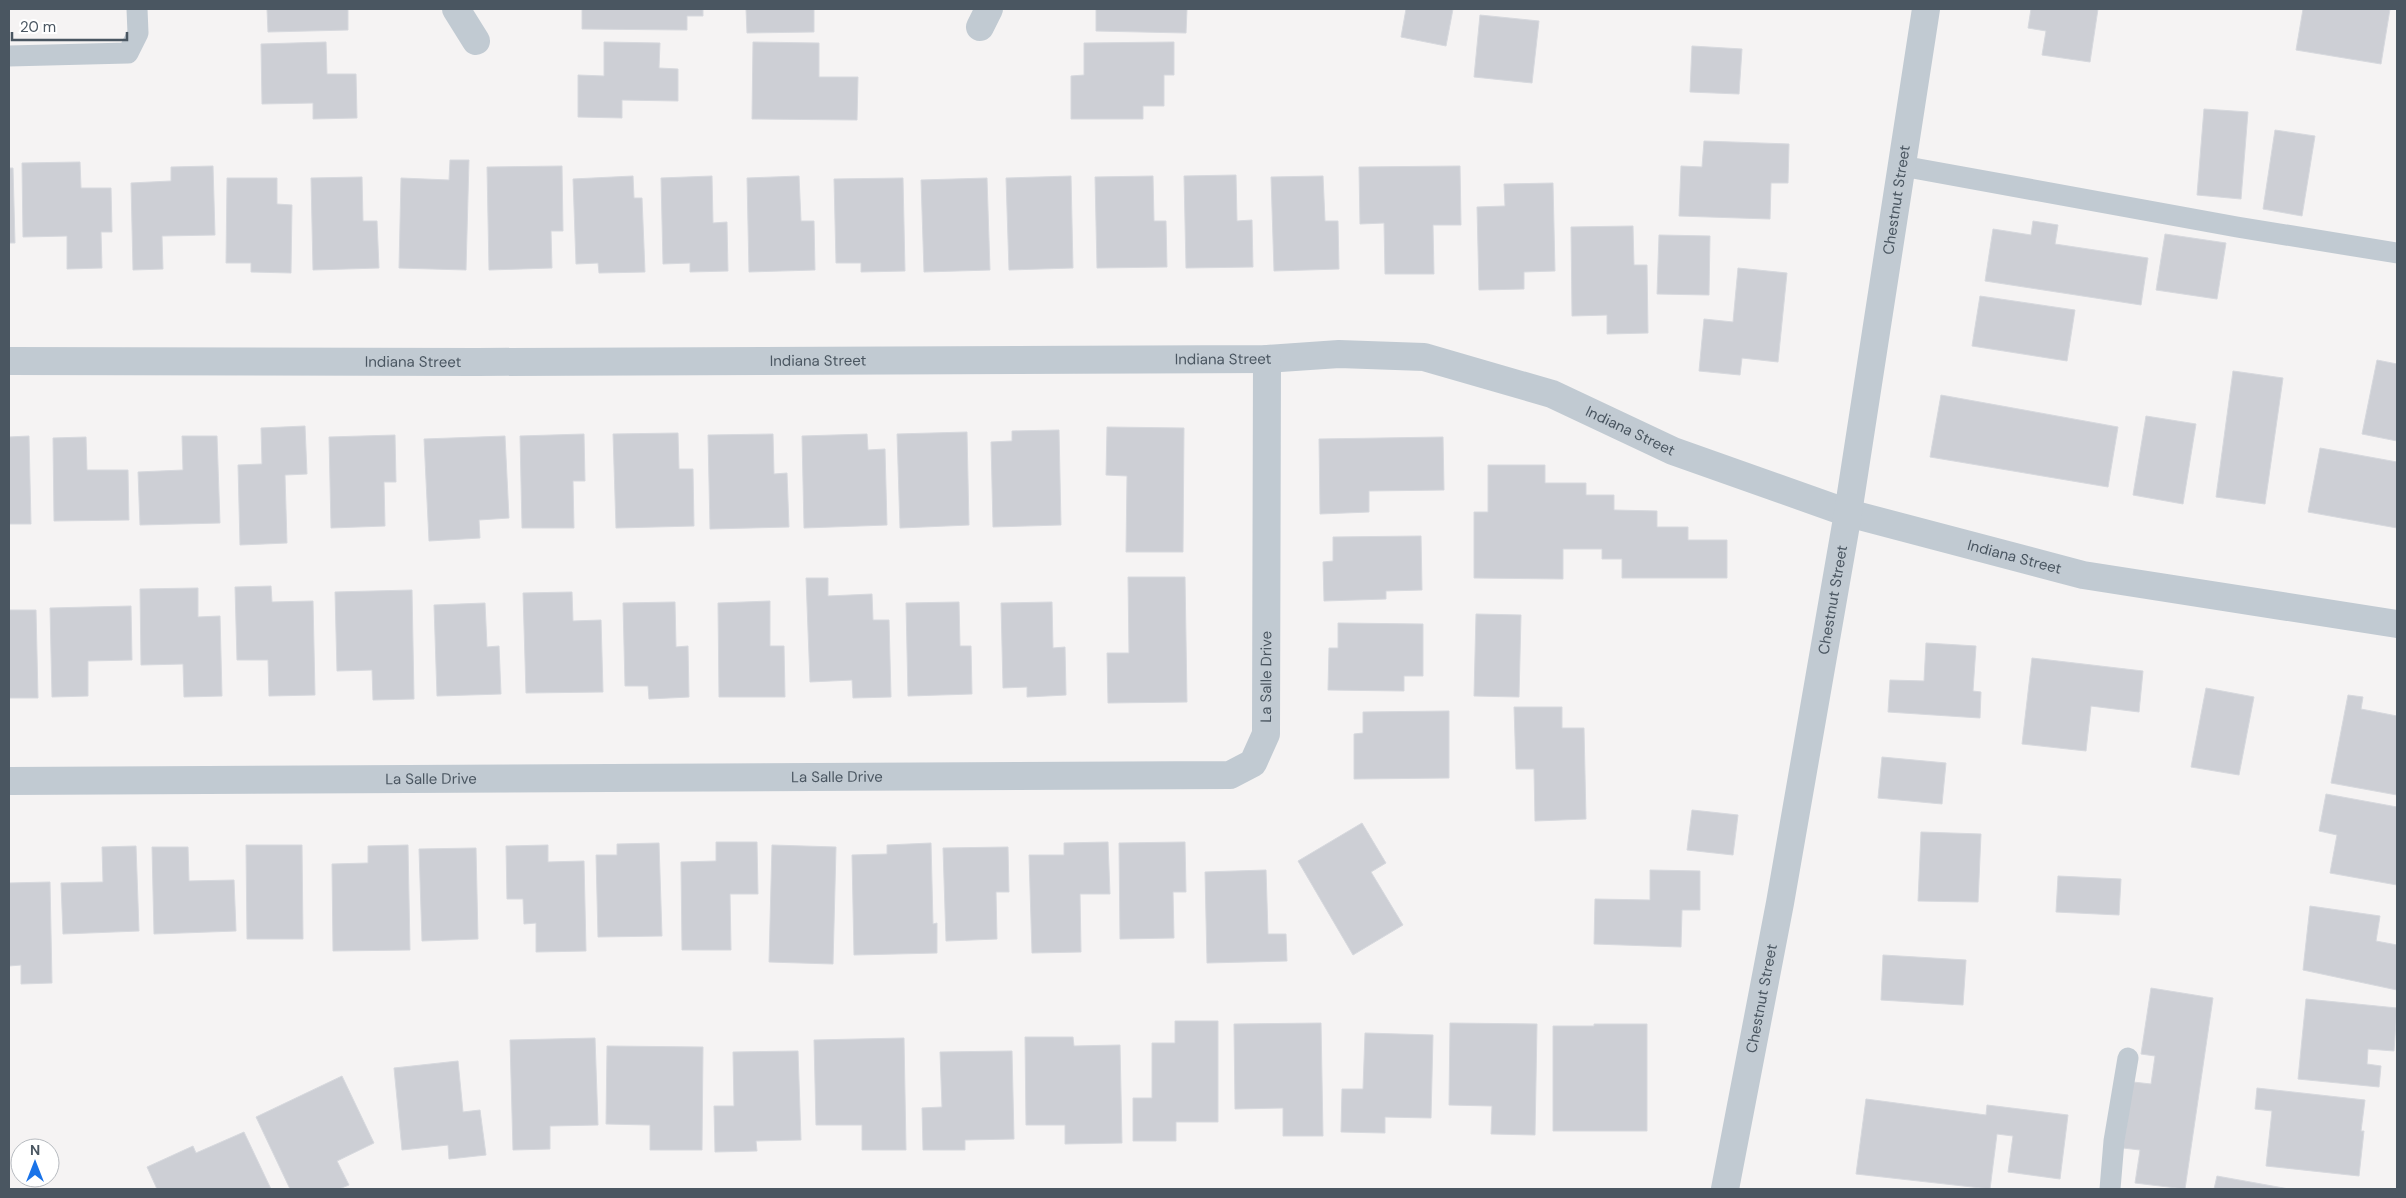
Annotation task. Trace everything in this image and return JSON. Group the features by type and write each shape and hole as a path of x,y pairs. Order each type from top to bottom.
{"street":[{"path":"456,9 476,41"},
{"name":"Chestnut Street","path":"1724,1189 1780,903 1848,513 1926,9"},
{"name":"Indiana Street","path":"9,361 487,362 1267,359 1339,354 1424,357 1552,394 1673,451 1848,513 2083,575 2397,624"},
{"name":"La Salle Drive","path":"9,781 1230,775 1253,763 1266,734 1267,359"}],"lane":[{"path":"9,56 128,53 138,33 138,9"},
{"path":"1902,166 2228,226 2397,253"},
{"path":"2110,1189 2114,1141 2128,1058"}],"building":[{"path":"267,9 348,9 348,30 268,32"},
{"path":"582,9 703,9 703,16 687,16 687,30 582,29"},
{"path":"746,9 814,9 814,32 747,33"},
{"path":"1096,9 1187,9 1186,33 1096,31"},
{"path":"1406,9 1453,9 1446,46 1401,37"},
{"path":"2031,9 2098,9 2090,62 2042,55 2046,31 2028,28"},
{"path":"2303,9 2390,9 2381,64 2296,50"},
{"path":"1480,15 1539,21 1532,83 1474,77"},
{"path":"326,42 327,74 356,74 357,118 313,119 313,103 262,104 261,44"},
{"path":"604,42 660,43 659,68 678,69 678,101 622,100 622,118 578,117 578,75 604,76"},
{"path":"753,42 819,43 819,77 858,77 857,120 752,119"},
{"path":"1174,42 1174,75 1164,75 1164,106 1143,106 1143,119 1071,119 1071,76 1084,75 1084,43"},
{"path":"1692,46 1742,49 1739,94 1690,92"},
{"path":"2204,109 2248,112 2241,199 2197,195"},
{"path":"2275,130 2315,136 2302,216 2263,209"},
{"path":"1704,141 1789,144 1788,183 1771,183 1770,219 1679,216 1681,166 1702,167"},
{"path":"450,160 469,160 466,270 399,268 401,178 449,180"},
{"path":"80,162 81,188 111,188 112,232 101,232 102,268 67,269 67,236 23,237 22,163"},
{"path":"213,166 215,235 162,236 163,269 133,270 131,183 171,181 171,167"},
{"path":"562,166 563,231 551,231 552,268 489,270 487,167"},
{"path":"1460,166 1461,225 1433,225 1434,274 1385,274 1384,223 1360,224 1359,167"},
{"path":"9,168 13,168 15,243 9,243"},
{"path":"1236,175 1237,221 1252,220 1253,267 1186,268 1184,176"},
{"path":"633,176 634,198 642,198 645,272 599,273 598,263 576,264 573,179"},
{"path":"712,176 713,223 727,222 728,271 690,272 690,263 663,264 661,178"},
{"path":"799,176 801,221 814,221 815,270 749,272 747,178"},
{"path":"1071,176 1073,268 1009,270 1006,178"},
{"path":"1153,176 1154,221 1166,221 1167,267 1097,268 1095,177"},
{"path":"1323,176 1325,221 1338,221 1339,269 1274,271 1271,177"},
{"path":"362,177 363,221 377,221 379,268 313,270 311,178"},
{"path":"227,178 277,178 277,204 292,205 291,273 251,272 251,263 226,263"},
{"path":"903,178 905,271 861,272 861,263 836,263 834,179"},
{"path":"987,178 990,270 924,272 921,180"},
{"path":"1553,183 1555,271 1524,272 1524,289 1479,290 1477,207 1505,206 1504,184"},
{"path":"2033,221 2058,225 2055,244 2148,258 2141,305 1985,281 1993,229 2031,235"},
{"path":"1633,226 1634,265 1647,265 1648,333 1607,334 1607,315 1572,316 1571,227"},
{"path":"2165,234 2226,243 2217,299 2156,290"},
{"path":"1659,235 1710,236 1709,295 1657,294"},
{"path":"1738,268 1787,273 1778,362 1742,358 1740,375 1699,371 1704,319 1733,322"},
{"path":"1980,296 2075,310 2067,361 1972,346"},
{"path":"2377,360 2397,364 2397,441 2362,434"},
{"path":"2233,371 2283,378 2265,504 2216,497"},
{"path":"1941,395 2118,427 2108,487 1930,457"},
{"path":"2146,416 2196,424 2183,504 2133,495"},
{"path":"305,426 307,474 285,475 287,543 240,545 238,465 262,464 261,428"},
{"path":"1107,427 1184,428 1183,552 1126,552 1127,476 1106,475"},
{"path":"1059,430 1061,525 993,527 991,442 1012,441 1012,431"},
{"path":"967,432 969,525 900,528 897,434"},
{"path":"678,433 679,469 693,469 694,526 616,528 613,434"},
{"path":"584,434 585,481 573,481 574,528 522,528 520,436"},
{"path":"773,434 774,474 787,473 789,527 710,529 708,435"},
{"path":"867,434 868,450 885,449 887,525 804,528 802,436"},
{"path":"395,435 396,482 384,482 385,526 331,528 329,437"},
{"path":"29,436 31,524 9,524 9,437"},
{"path":"182,436 217,436 220,523 140,525 138,472 183,470"},
{"path":"505,436 509,518 479,520 480,538 429,541 424,439"},
{"path":"86,437 87,470 128,470 129,520 54,521 53,438"},
{"path":"1443,437 1444,490 1369,491 1369,512 1320,514 1319,439"},
{"path":"2320,448 2397,462 2397,528 2308,512"},
{"path":"1488,465 1545,465 1545,483 1586,483 1586,495 1614,495 1614,510 1657,511 1657,527 1688,527 1688,540 1727,540 1727,578 1622,578 1622,559 1602,559 1602,549 1563,549 1563,579 1474,578 1474,512 1488,512"},
{"path":"1421,536 1422,590 1386,591 1386,599 1324,601 1323,562 1333,561 1333,537"},
{"path":"1128,577 1185,577 1187,702 1108,703 1107,653 1129,653"},
{"path":"806,578 828,578 828,596 872,594 873,620 889,620 891,697 853,698 852,680 810,682"},
{"path":"271,586 272,602 313,601 315,695 269,696 268,660 237,660 235,587"},
{"path":"198,588 198,617 220,616 222,696 184,697 183,664 141,665 140,589"},
{"path":"412,590 414,699 373,700 372,670 337,671 335,592"},
{"path":"572,592 573,621 601,620 603,692 526,693 523,593"},
{"path":"770,601 770,646 784,646 785,697 719,697 718,603"},
{"path":"675,602 676,647 688,646 689,697 649,699 648,686 625,686 623,603"},
{"path":"959,602 960,646 971,646 972,694 908,696 906,603"},
{"path":"1052,602 1053,648 1065,647 1066,695 1027,697 1027,687 1003,688 1001,603"},
{"path":"485,603 487,647 499,646 501,694 437,696 434,605"},
{"path":"131,606 132,660 88,661 88,696 52,697 50,608"},
{"path":"9,610 36,610 38,698 9,698"},
{"path":"1476,614 1521,615 1519,697 1474,696"},
{"path":"1338,623 1423,624 1423,676 1404,676 1404,691 1328,690 1329,648 1338,648"},
{"path":"1926,643 1976,646 1973,691 1981,692 1980,718 1888,712 1890,680 1924,681"},
{"path":"2032,658 2143,671 2139,712 2091,706 2086,751 2022,744"},
{"path":"2206,688 2254,697 2239,775 2191,767"},
{"path":"2348,695 2363,697 2361,709 2397,716 2397,795 2331,783"},
{"path":"1514,707 1562,707 1562,728 1584,728 1586,819 1535,821 1534,769 1516,769"},
{"path":"1449,711 1449,778 1354,779 1354,734 1363,733 1363,712"},
{"path":"1882,757 1946,763 1942,804 1878,798"},
{"path":"2326,794 2397,807 2397,885 2330,873 2337,835 2319,831"},
{"path":"1692,810 1738,815 1733,855 1687,850"},
{"path":"1362,823 1386,863 1371,872 1403,925 1353,955 1298,861"},
{"path":"1921,832 1981,834 1978,902 1918,901"},
{"path":"716,842 757,842 758,894 730,894 731,950 682,950 681,862 716,861"},
{"path":"1108,842 1110,894 1080,894 1081,952 1032,953 1029,855 1064,855 1064,843"},
{"path":"1185,842 1186,892 1173,892 1174,938 1120,939 1119,843"},
{"path":"659,843 662,936 598,937 596,855 617,855 617,844"},
{"path":"931,843 933,924 937,923 937,953 854,955 852,855 887,854 887,845"},
{"path":"246,845 302,845 303,939 247,939"},
{"path":"408,845 410,950 333,951 332,864 368,863 368,846"},
{"path":"548,845 548,862 584,861 586,951 536,952 536,923 524,924 523,899 507,899 506,846"},
{"path":"772,845 836,847 833,964 769,962"},
{"path":"136,846 139,931 63,934 61,883 103,882 102,847"},
{"path":"152,847 188,847 189,881 234,880 236,931 154,934"},
{"path":"1008,847 1009,892 996,892 997,939 946,941 943,848"},
{"path":"476,848 478,939 422,941 419,849"},
{"path":"1266,870 1268,934 1286,934 1287,961 1207,963 1205,872"},
{"path":"1650,870 1700,871 1700,910 1682,910 1681,947 1594,944 1595,899 1650,900"},
{"path":"2058,876 2121,879 2119,915 2056,912"},
{"path":"50,882 52,983 21,984 21,965 9,966 9,883"},
{"path":"2310,906 2380,916 2376,941 2397,945 2397,990 2303,970"},
{"path":"1883,955 1966,960 1963,1005 1881,1000"},
{"path":"2151,988 2213,998 2185,1189 2135,1183 2140,1150 2123,1148 2133,1082 2151,1084 2155,1056 2141,1054"},
{"path":"2306,999 2397,1008 2394,1051 2368,1049 2367,1064 2381,1066 2379,1087 2298,1079"},
{"path":"1175,1021 1218,1021 1218,1122 1176,1122 1176,1141 1133,1141 1133,1098 1152,1098 1152,1043 1175,1043"},
{"path":"1321,1023 1323,1136 1283,1136 1283,1108 1235,1109 1234,1024"},
{"path":"1450,1023 1537,1024 1535,1135 1491,1134 1492,1106 1449,1105"},
{"path":"1594,1024 1647,1024 1647,1131 1553,1131 1553,1026 1594,1026"},
{"path":"1365,1033 1433,1035 1431,1118 1385,1117 1385,1133 1341,1132 1342,1089 1363,1089"},
{"path":"1025,1037 1073,1037 1074,1046 1120,1045 1122,1143 1065,1144 1065,1125 1026,1125"},
{"path":"595,1038 598,1125 550,1126 550,1149 513,1150 510,1040"},
{"path":"904,1038 906,1150 862,1150 862,1125 816,1125 814,1040"},
{"path":"607,1046 703,1047 702,1150 650,1150 650,1125 606,1124"},
{"path":"798,1051 801,1140 756,1141 757,1151 715,1152 714,1106 734,1106 733,1052"},
{"path":"1012,1051 1014,1139 965,1140 965,1150 923,1150 922,1108 942,1107 940,1052"},
{"path":"458,1061 463,1112 480,1110 486,1155 449,1159 448,1145 402,1150 394,1068"},
{"path":"342,1076 374,1143 337,1161 349,1185 339,1189 290,1189 256,1117"},
{"path":"2257,1088 2365,1100 2361,1131 2364,1131 2359,1176 2266,1166 2272,1111 2255,1109"},
{"path":"1866,1099 1986,1115 1987,1105 2068,1115 2060,1179 2008,1172 2013,1136 1997,1134 1990,1189 1856,1174"},
{"path":"244,1132 271,1189 157,1189 147,1167 193,1146 196,1153"},
{"path":"2217,1176 2289,1189 2214,1189"}]}
